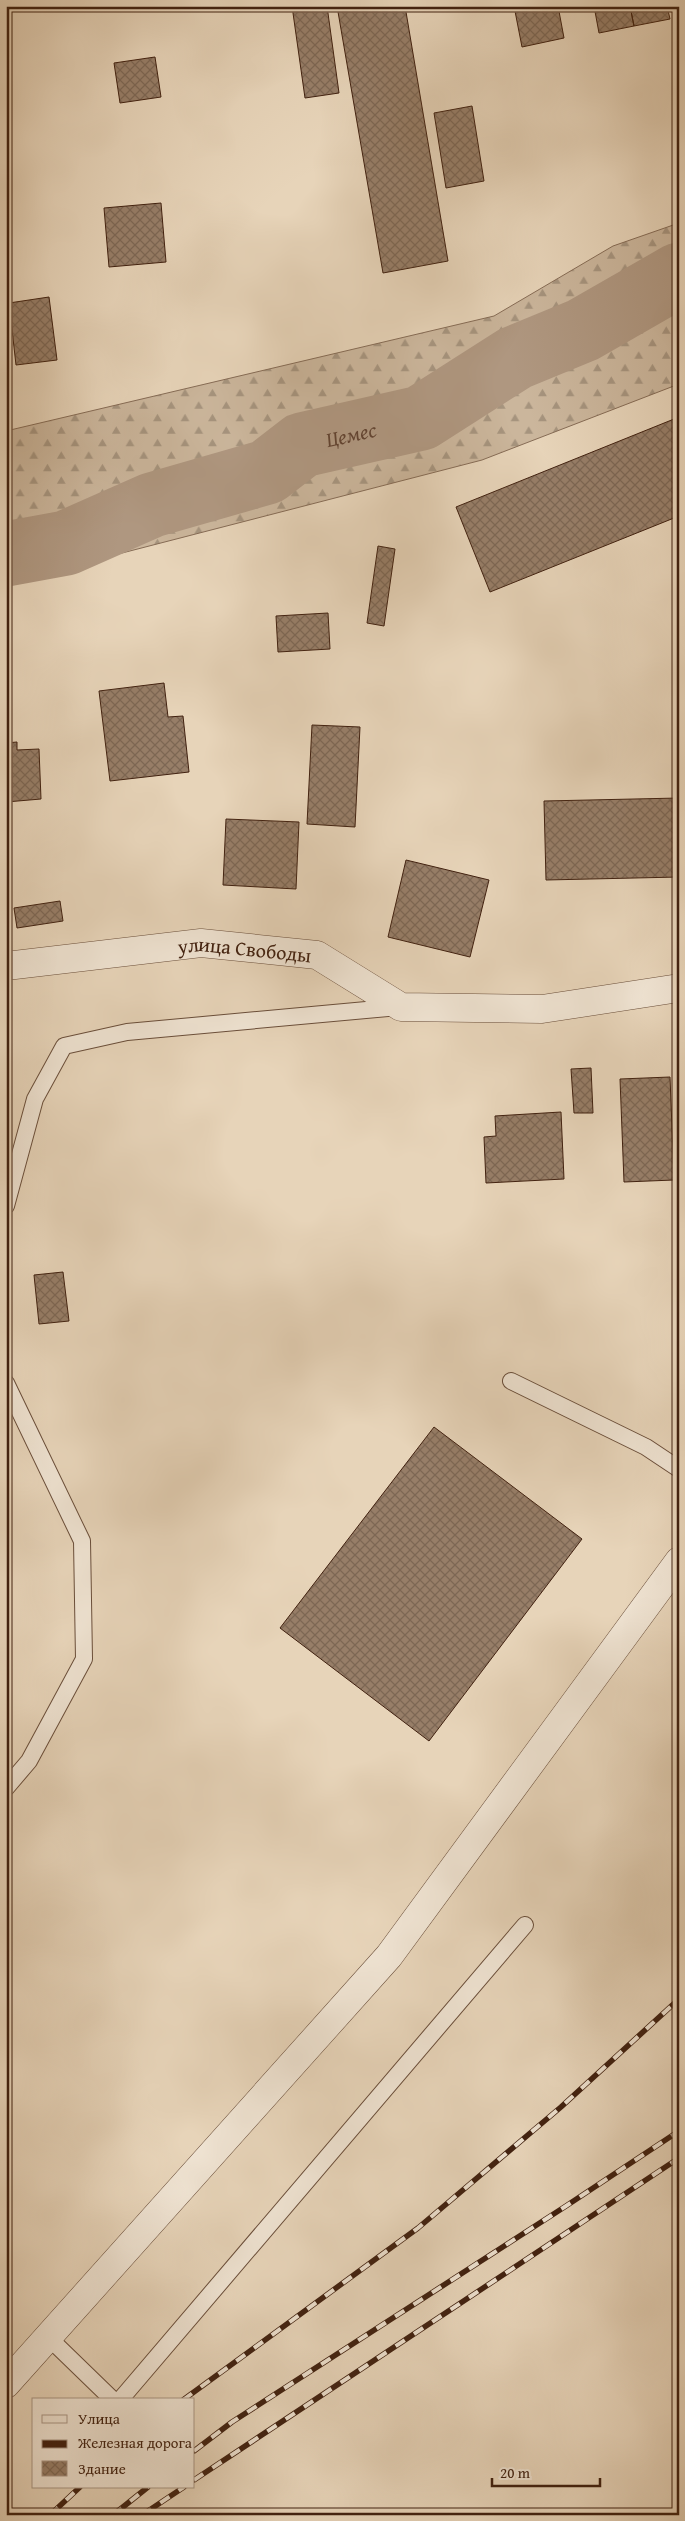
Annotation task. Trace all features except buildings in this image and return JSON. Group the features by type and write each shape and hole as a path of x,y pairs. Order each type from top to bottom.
{"street":[{"name":"улица Свободы","path":"6,966 201,943 316,955 401,1007"},
{"path":"401,1007 542,1008 679,988"},
{"path":"6,2384 389,1956 679,1561"}],"lane":[{"path":"6,1206 35,1099 64,1046 127,1032 401,1007"},
{"path":"511,1381 646,1447 679,1469"},
{"path":"6,1383 82,1541 84,1659 29,1761 6,1788"},
{"path":"122,2398 525,1924"},
{"path":"48,2336 110,2398"}],"green space":[{"path":"679,223 679,384 482,460 6,583 6,431 494,316 613,246"}],"waterway":[{"name":"Цемес","path":"6,554 66,543 152,505 267,472 302,445 421,418 515,358 583,330 679,275"}],"railway":[{"path":"186,2398 418,2228 561,2107 679,1999"},
{"path":"195,2450 232,2422 679,2131"},
{"path":"195,2479 679,2158"},
{"path":"50,2515 79,2488"},
{"path":"113,2515 147,2488"},
{"path":"142,2515 182,2488"}]}
